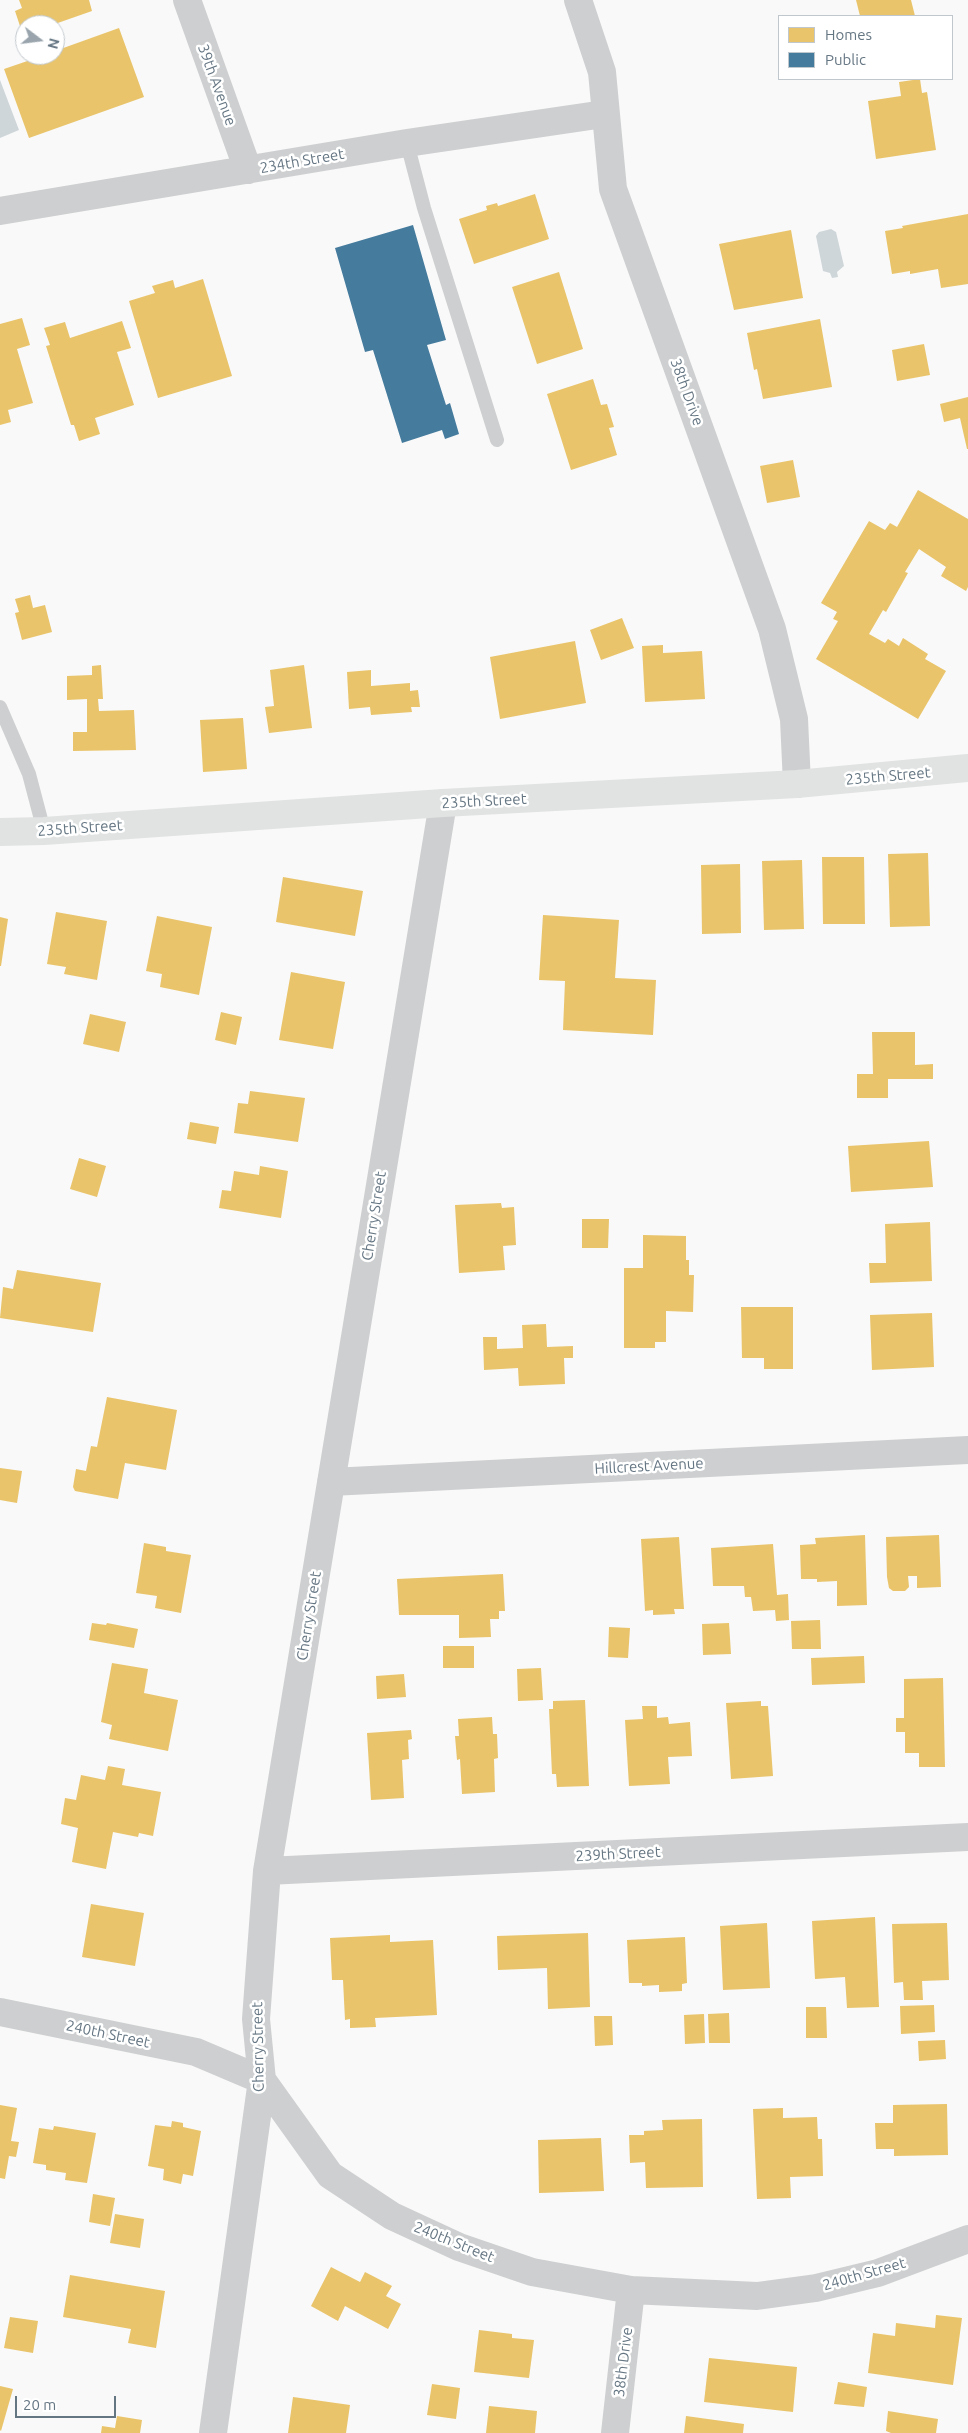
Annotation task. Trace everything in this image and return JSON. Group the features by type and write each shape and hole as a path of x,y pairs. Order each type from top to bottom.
{"main road":[{"name":"235th Street","path":"0,832 44,831 443,803 797,784 968,768"}],"street":[{"name":"39th Avenue","path":"187,0 248,170"},
{"name":"38th Drive","path":"578,0 602,72 604,114 613,189 772,629 794,719 797,784"},
{"name":"234th Street","path":"0,211 407,143 604,114"},
{"name":"Cherry Street","path":"213,2433 262,2080 256,2019 267,1871 443,803"},
{"name":"Hillcrest Avenue","path":"331,1482 968,1450"},
{"name":"239th Street","path":"267,1871 968,1837"},
{"name":"240th Street","path":"0,2012 196,2052 262,2080 330,2175 392,2216 459,2247 532,2272 631,2290 757,2296 816,2288 878,2273 968,2239"},
{"name":"38th Drive","path":"615,2433 631,2290"}],"lane":[{"path":"407,143 424,208 497,440"},
{"path":"0,707 29,774 44,831"}],"shaded area":[{"path":"0,80 19,130 0,138"},
{"path":"831,229 836,232 844,266 837,272 838,277 832,278 830,273 823,271 816,236 819,232"}],"building: Homes":[{"path":"19,0 89,0 92,11 65,20 65,15 16,15 15,11 22,8"},
{"path":"856,0 911,0 915,15 860,15"},
{"path":"119,28 144,97 29,138 4,69 16,65 65,65 65,47"},
{"path":"920,80 922,93 927,92 936,150 876,159 868,101 901,96 899,82"},
{"path":"535,194 549,239 474,264 459,219 487,210 486,206 497,203 498,206"},
{"path":"968,214 968,284 941,288 938,269 910,274 910,271 892,274 885,231"},
{"path":"791,230 803,298 734,310 719,244"},
{"path":"559,272 583,349 537,364 512,287"},
{"path":"203,279 232,376 158,398 129,301 155,293 152,286 173,280 175,288"},
{"path":"22,318 30,345 17,349 33,403 8,410 11,422 0,425 0,324"},
{"path":"820,319 832,387 763,399 757,369 754,370 747,333"},
{"path":"122,321 131,348 117,352 134,405 95,418 100,434 79,441 74,425 71,425 46,346 50,345 44,328 65,322 70,338"},
{"path":"924,344 930,375 897,381 892,350"},
{"path":"593,379 601,405 607,404 614,427 609,428 617,455 571,470 547,394"},
{"path":"968,397 967,449 960,418 944,422 940,404"},
{"path":"793,460 800,497 767,503 760,466"},
{"path":"918,490 968,519 968,587 966,591 941,576 946,567 919,549 905,572 908,573 886,612 883,610 869,634 885,643 888,639 899,646 903,638 928,654 925,659 946,671 918,719 816,659 838,621 833,619 837,612 821,603 869,521 885,530 890,523 897,527"},
{"path":"30,595 33,608 45,605 52,632 22,640 15,613 19,612 15,599"},
{"path":"622,618 634,648 601,660 590,630"},
{"path":"575,641 586,703 500,719 490,657"},
{"path":"663,645 663,653 702,651 705,699 645,702 642,646"},
{"path":"101,665 103,699 98,699 99,711 134,710 136,750 73,751 73,732 87,732 87,699 67,700 67,676 92,675 92,666"},
{"path":"304,665 312,728 269,733 265,707 274,706 270,670"},
{"path":"371,670 371,686 410,683 410,691 418,690 420,707 411,707 412,712 371,715 370,707 349,709 347,672"},
{"path":"243,718 247,769 203,772 200,720"},
{"path":"928,853 930,926 890,927 888,854"},
{"path":"822,857 864,857 865,924 823,924"},
{"path":"802,860 804,929 764,930 762,861"},
{"path":"740,864 741,933 702,934 701,865"},
{"path":"283,877 363,891 355,936 276,922"},
{"path":"56,912 107,921 97,980 64,974 66,967 47,964"},
{"path":"543,915 619,920 615,978 656,980 653,1035 563,1030 565,981 539,980"},
{"path":"157,916 212,927 199,995 160,987 162,974 146,971"},
{"path":"0,917 8,919 1,966 0,966"},
{"path":"291,972 345,982 333,1049 279,1040"},
{"path":"221,1012 242,1017 236,1045 215,1040"},
{"path":"90,1014 126,1022 119,1052 83,1044"},
{"path":"872,1032 915,1032 915,1065 933,1064 933,1079 888,1079 888,1098 857,1098 857,1074 873,1074"},
{"path":"250,1091 305,1098 298,1142 234,1133 238,1103 248,1104"},
{"path":"190,1122 219,1127 216,1144 187,1139"},
{"path":"929,1141 933,1187 851,1192 848,1146"},
{"path":"79,1158 106,1166 97,1197 70,1189"},
{"path":"260,1166 288,1171 281,1218 219,1208 222,1190 231,1191 234,1171 259,1175"},
{"path":"501,1203 502,1208 514,1207 516,1245 503,1246 505,1270 459,1273 455,1205"},
{"path":"582,1219 609,1219 608,1248 582,1248"},
{"path":"930,1222 932,1281 870,1283 869,1263 886,1263 885,1224"},
{"path":"643,1235 686,1236 686,1260 689,1260 689,1275 694,1275 693,1312 666,1311 666,1342 655,1342 655,1348 624,1348 624,1268 643,1268"},
{"path":"17,1270 101,1283 93,1332 0,1318 3,1287 13,1289"},
{"path":"741,1307 793,1307 793,1369 764,1369 764,1358 742,1358"},
{"path":"932,1313 934,1367 872,1370 870,1315"},
{"path":"546,1324 547,1347 573,1346 573,1358 564,1358 565,1384 519,1386 518,1368 484,1370 483,1337 497,1337 497,1349 523,1348 522,1325"},
{"path":"107,1397 177,1410 166,1470 125,1463 118,1499 75,1491 73,1487 76,1469 86,1471 91,1446 97,1447"},
{"path":"0,1468 22,1471 17,1503 0,1500"},
{"path":"865,1535 867,1605 837,1606 837,1581 817,1582 817,1579 801,1579 800,1545 816,1544 815,1538"},
{"path":"939,1535 941,1587 917,1588 917,1576 908,1576 909,1587 905,1591 893,1591 889,1588 886,1537"},
{"path":"679,1537 684,1609 674,1609 675,1614 653,1615 653,1610 645,1611 641,1539"},
{"path":"144,1543 166,1547 166,1551 191,1555 181,1613 155,1608 157,1596 136,1593"},
{"path":"773,1544 777,1595 788,1594 789,1620 776,1621 775,1610 753,1611 751,1597 745,1597 744,1586 713,1586 711,1548"},
{"path":"503,1574 505,1611 499,1611 499,1619 490,1619 491,1637 459,1638 459,1615 399,1615 397,1579"},
{"path":"820,1620 821,1649 792,1649 791,1621"},
{"path":"92,1623 106,1625 107,1623 138,1629 134,1648 89,1640"},
{"path":"729,1623 731,1654 703,1655 702,1624"},
{"path":"609,1627 630,1628 628,1658 608,1657"},
{"path":"443,1646 474,1646 474,1668 443,1668"},
{"path":"864,1656 865,1683 812,1685 811,1658"},
{"path":"112,1663 148,1669 144,1693 178,1700 168,1751 109,1739 112,1725 101,1722"},
{"path":"541,1668 543,1700 518,1701 517,1669"},
{"path":"404,1674 406,1697 377,1699 376,1676"},
{"path":"943,1678 945,1767 919,1767 919,1753 905,1753 905,1732 896,1732 896,1718 904,1718 904,1679"},
{"path":"585,1700 589,1786 557,1787 556,1774 552,1774 549,1709 553,1709 553,1701"},
{"path":"761,1701 761,1706 768,1706 773,1776 731,1779 726,1703"},
{"path":"642,1706 657,1706 657,1718 668,1717 669,1724 690,1722 692,1756 668,1757 670,1784 629,1786 625,1720 643,1719"},
{"path":"492,1717 493,1734 497,1734 498,1758 494,1759 495,1792 462,1794 460,1759 457,1760 455,1736 459,1736 458,1719"},
{"path":"411,1730 412,1739 408,1740 409,1759 402,1760 404,1798 371,1800 367,1733"},
{"path":"108,1766 125,1769 122,1785 161,1792 153,1836 139,1833 138,1837 113,1832 106,1869 72,1862 78,1828 61,1824 65,1798 76,1800 81,1775 105,1780"},
{"path":"91,1904 144,1913 135,1966 82,1957"},
{"path":"875,1917 879,2007 847,2008 845,1977 815,1979 812,1921"},
{"path":"767,1923 770,1988 723,1990 720,1926"},
{"path":"947,1923 949,1980 922,1981 923,2000 904,2000 903,1982 894,1983 892,1924"},
{"path":"588,1933 590,2007 548,2009 547,1968 498,1970 497,1936"},
{"path":"390,1935 390,1942 433,1940 437,2015 375,2018 376,2027 350,2028 350,2019 345,2020 343,1980 332,1980 330,1938"},
{"path":"685,1937 687,1983 682,1984 682,1991 659,1992 659,1985 642,1986 642,1983 629,1983 627,1940"},
{"path":"934,2005 935,2032 901,2034 900,2006"},
{"path":"806,2007 826,2007 827,2038 806,2038"},
{"path":"729,2013 730,2043 709,2043 708,2014"},
{"path":"704,2014 705,2043 685,2044 684,2015"},
{"path":"594,2016 612,2016 613,2045 595,2046"},
{"path":"945,2040 946,2059 919,2061 918,2041"},
{"path":"947,2104 948,2155 894,2156 894,2149 876,2149 875,2123 893,2123 893,2105"},
{"path":"0,2105 17,2108 11,2141 19,2142 16,2157 9,2156 5,2179 0,2178"},
{"path":"783,2108 783,2118 817,2117 818,2139 822,2139 823,2176 790,2177 791,2198 757,2199 753,2109"},
{"path":"702,2119 703,2187 646,2188 645,2162 630,2163 629,2135 644,2135 644,2131 663,2130 662,2120"},
{"path":"172,2121 183,2123 183,2127 201,2131 193,2176 183,2174 181,2184 163,2180 164,2169 148,2166 155,2125 171,2127"},
{"path":"54,2126 96,2133 87,2183 65,2180 66,2173 46,2170 46,2165 33,2163 39,2128 53,2130"},
{"path":"601,2138 604,2191 539,2193 538,2140"},
{"path":"93,2194 115,2198 110,2226 89,2222"},
{"path":"115,2214 144,2219 140,2248 110,2243"},
{"path":"331,2267 360,2282 365,2272 392,2286 386,2296 401,2304 388,2329 345,2306 338,2321 311,2306"},
{"path":"70,2275 165,2291 156,2348 128,2343 131,2329 63,2317"},
{"path":"936,2315 962,2318 953,2385 868,2373 873,2333 895,2336 896,2323 935,2328"},
{"path":"10,2317 38,2321 33,2353 4,2348"},
{"path":"479,2330 512,2334 512,2338 534,2340 529,2378 474,2372"},
{"path":"709,2358 797,2367 793,2412 704,2402"},
{"path":"838,2382 867,2387 864,2407 834,2404"},
{"path":"432,2384 460,2388 456,2419 427,2415"},
{"path":"0,2386 13,2389 1,2431 0,2430"},
{"path":"293,2397 350,2405 346,2433 288,2433"},
{"path":"489,2406 537,2411 535,2433 486,2433"},
{"path":"888,2411 938,2419 936,2433 891,2433 886,2431"},
{"path":"117,2416 142,2420 140,2433 101,2433 102,2426 115,2428"},
{"path":"686,2416 744,2424 743,2433 684,2433"}],"building: Public":[{"path":"413,225 446,340 427,345 446,405 450,403 459,434 445,439 442,430 402,443 373,350 365,352 335,248"}]}
